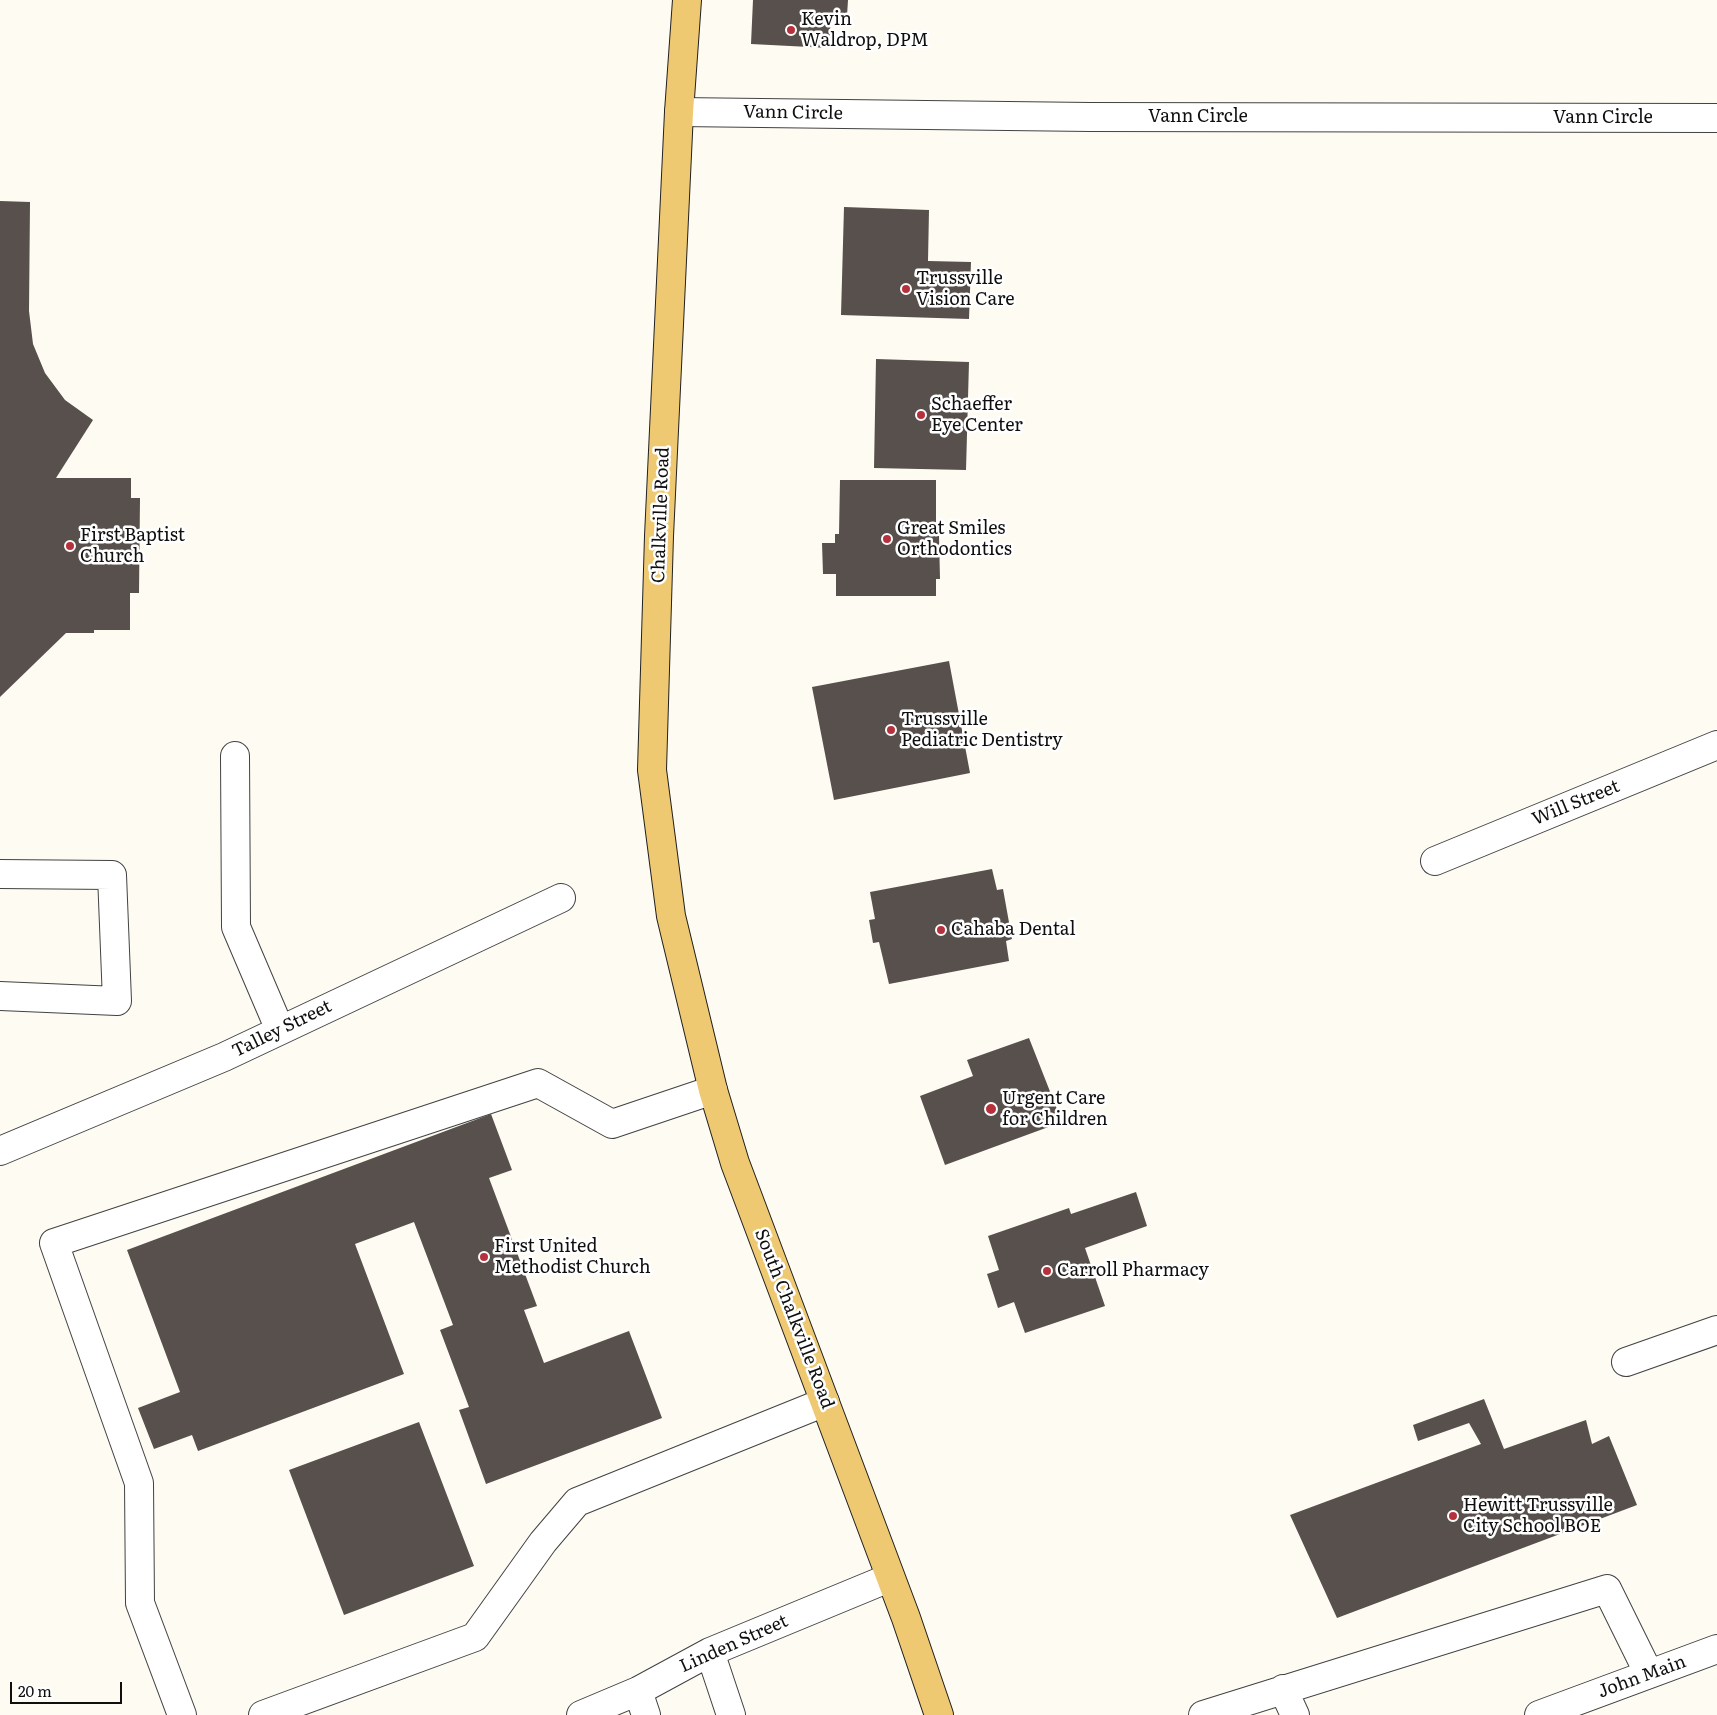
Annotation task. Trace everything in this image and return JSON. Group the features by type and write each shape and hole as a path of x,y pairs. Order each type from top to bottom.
{"main road":[{"name":"Chalkville Road","path":"671,916 652,770 660,526 679,112 687,0"},
{"name":"South Chalkville Road","path":"671,916 714,1090 735,1163 906,1618 939,1715"}],"street":[{"name":"Vann Circle","path":"679,112 1080,116 1717,118"},
{"name":"Will Street","path":"1434,861 1717,745"},
{"path":"235,756 236,927 280,1030"},
{"path":"0,874 112,876 118,1002 0,996"},
{"name":"Talley Street","path":"0,1151 215,1060 561,898"},
{"path":"182,1715 140,1603 139,1483 54,1243 538,1083 612,1124 714,1090"},
{"path":"1626,1362 1717,1330"},
{"path":"263,1715 475,1637 543,1542 577,1502 824,1402"},
{"name":"Linden Street","path":"581,1715 642,1703 710,1652 890,1578"},
{"path":"1202,1715 1607,1589 1650,1674"},
{"name":"John Main","path":"1538,1715 1717,1649"},
{"path":"710,1652 731,1715"},
{"path":"1283,1689 1295,1715"}],"building":[{"name":"Kevin Waldrop, DPM","path":"753,0 848,0 847,16 831,15 829,48 751,44"},
{"path":"0,201 30,202 29,311 33,344 45,373 65,400 93,420 56,478 131,478 131,498 140,498 139,593 130,593 130,630 94,630 94,633 66,633 0,697"},
{"name":"Trussville Vision Care","path":"844,207 929,210 928,261 971,262 969,319 841,315"},
{"name":"Schaeffer Eye Center","path":"876,359 969,362 966,470 874,468"},
{"name":"Great Smiles Orthodontics","path":"840,480 936,480 936,536 939,536 940,579 936,579 936,596 836,596 836,574 823,574 822,543 835,543 835,534 839,534"},
{"name":"Trussville Pediatric Dentistry","path":"949,661 970,773 834,800 812,687"},
{"name":"Cahaba Dental","path":"992,869 997,890 1003,889 1012,939 1006,941 1009,961 889,984 879,942 873,943 869,920 875,919 870,892"},
{"name":"Urgent Care for Children","path":"1029,1038 1062,1122 945,1165 920,1096 973,1076 967,1060"},
{"path":"491,1114 512,1170 489,1178 537,1306 524,1310 544,1363 629,1331 662,1418 486,1484 459,1410 469,1407 440,1330 453,1325 414,1222 355,1244 404,1374 198,1451 192,1435 154,1449 138,1408 180,1392 127,1250"},
{"path":"1136,1192 1147,1226 1085,1248 1105,1306 1025,1333 1014,1302 998,1308 987,1274 999,1270 988,1236 1069,1208 1071,1214"},
{"path":"1484,1399 1504,1449 1586,1420 1592,1444 1609,1436 1637,1505 1337,1618 1290,1515 1481,1444 1469,1423 1418,1441 1413,1425"},
{"path":"419,1422 474,1566 344,1615 289,1470"}],"place":[{"name":"Kevin Waldrop, DPM","path":"791,30"},
{"name":"Trussville Vision Care","path":"906,289"},
{"name":"Schaeffer Eye Center","path":"921,415"},
{"name":"Great Smiles Orthodontics","path":"887,539"},
{"name":"First Baptist Church","path":"70,546"},
{"name":"Trussville Pediatric Dentistry","path":"891,730"},
{"name":"Cahaba Dental","path":"941,930"},
{"name":"Urgent Care for Children","path":"991,1109"},
{"name":"First United Methodist Church","path":"484,1257"},
{"name":"Carroll Pharmacy","path":"1047,1271"},
{"name":"Hewitt Trussville City School BOE","path":"1453,1516"}]}
